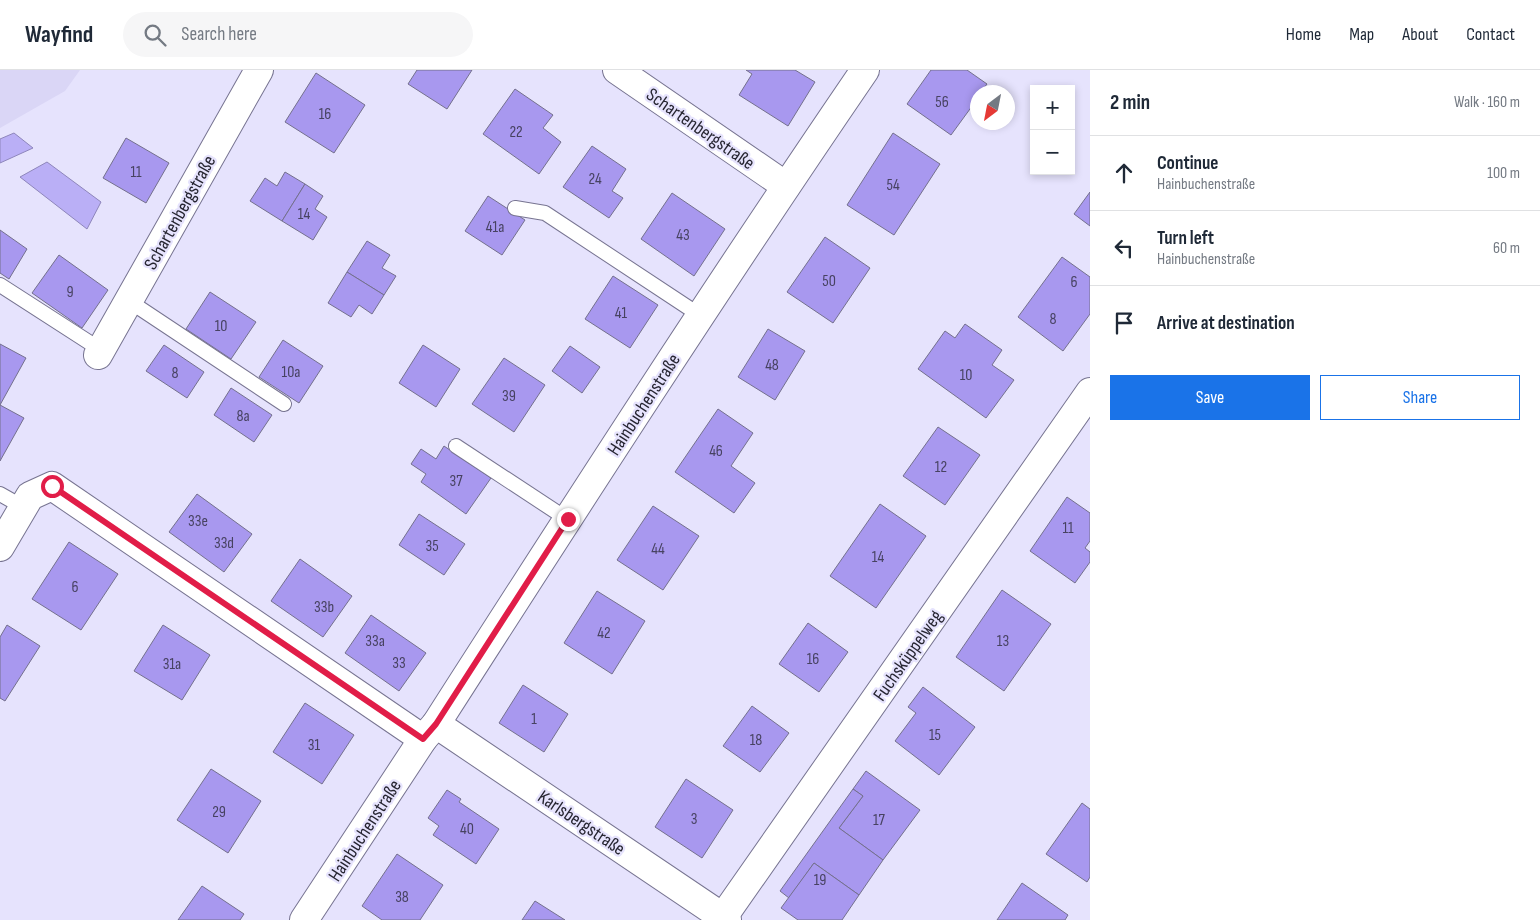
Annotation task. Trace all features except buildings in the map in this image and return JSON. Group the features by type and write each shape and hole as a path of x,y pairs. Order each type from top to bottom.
{"street":[{"name":"Schartenbergstraße","path":"100,352 259,70"},
{"name":"Schartenbergstraße","path":"617,70 786,186"},
{"name":"Hainbuchenstraße","path":"304,920 430,732 786,186 865,70"},
{"name":"Fuchsküppelweg","path":"725,919 1090,392"},
{"path":"0,547 30,496 52,486 430,732"},
{"name":"Karlsbergstraße","path":"430,732 725,919"}],"lane":[{"path":"515,208 545,213 701,316"},
{"path":"0,285 100,352"},
{"path":"129,301 284,404"},
{"path":"456,446 568,519"},
{"path":"0,494 23,507"}],"shaded area":[{"path":"0,70 80,70 65,91 0,128"},
{"path":"14,133 33,148 0,163 0,139"},
{"path":"47,162 101,202 87,229 20,177"}],"route":[{"path":"52,486 423,739 436,724 568,519"}]}
